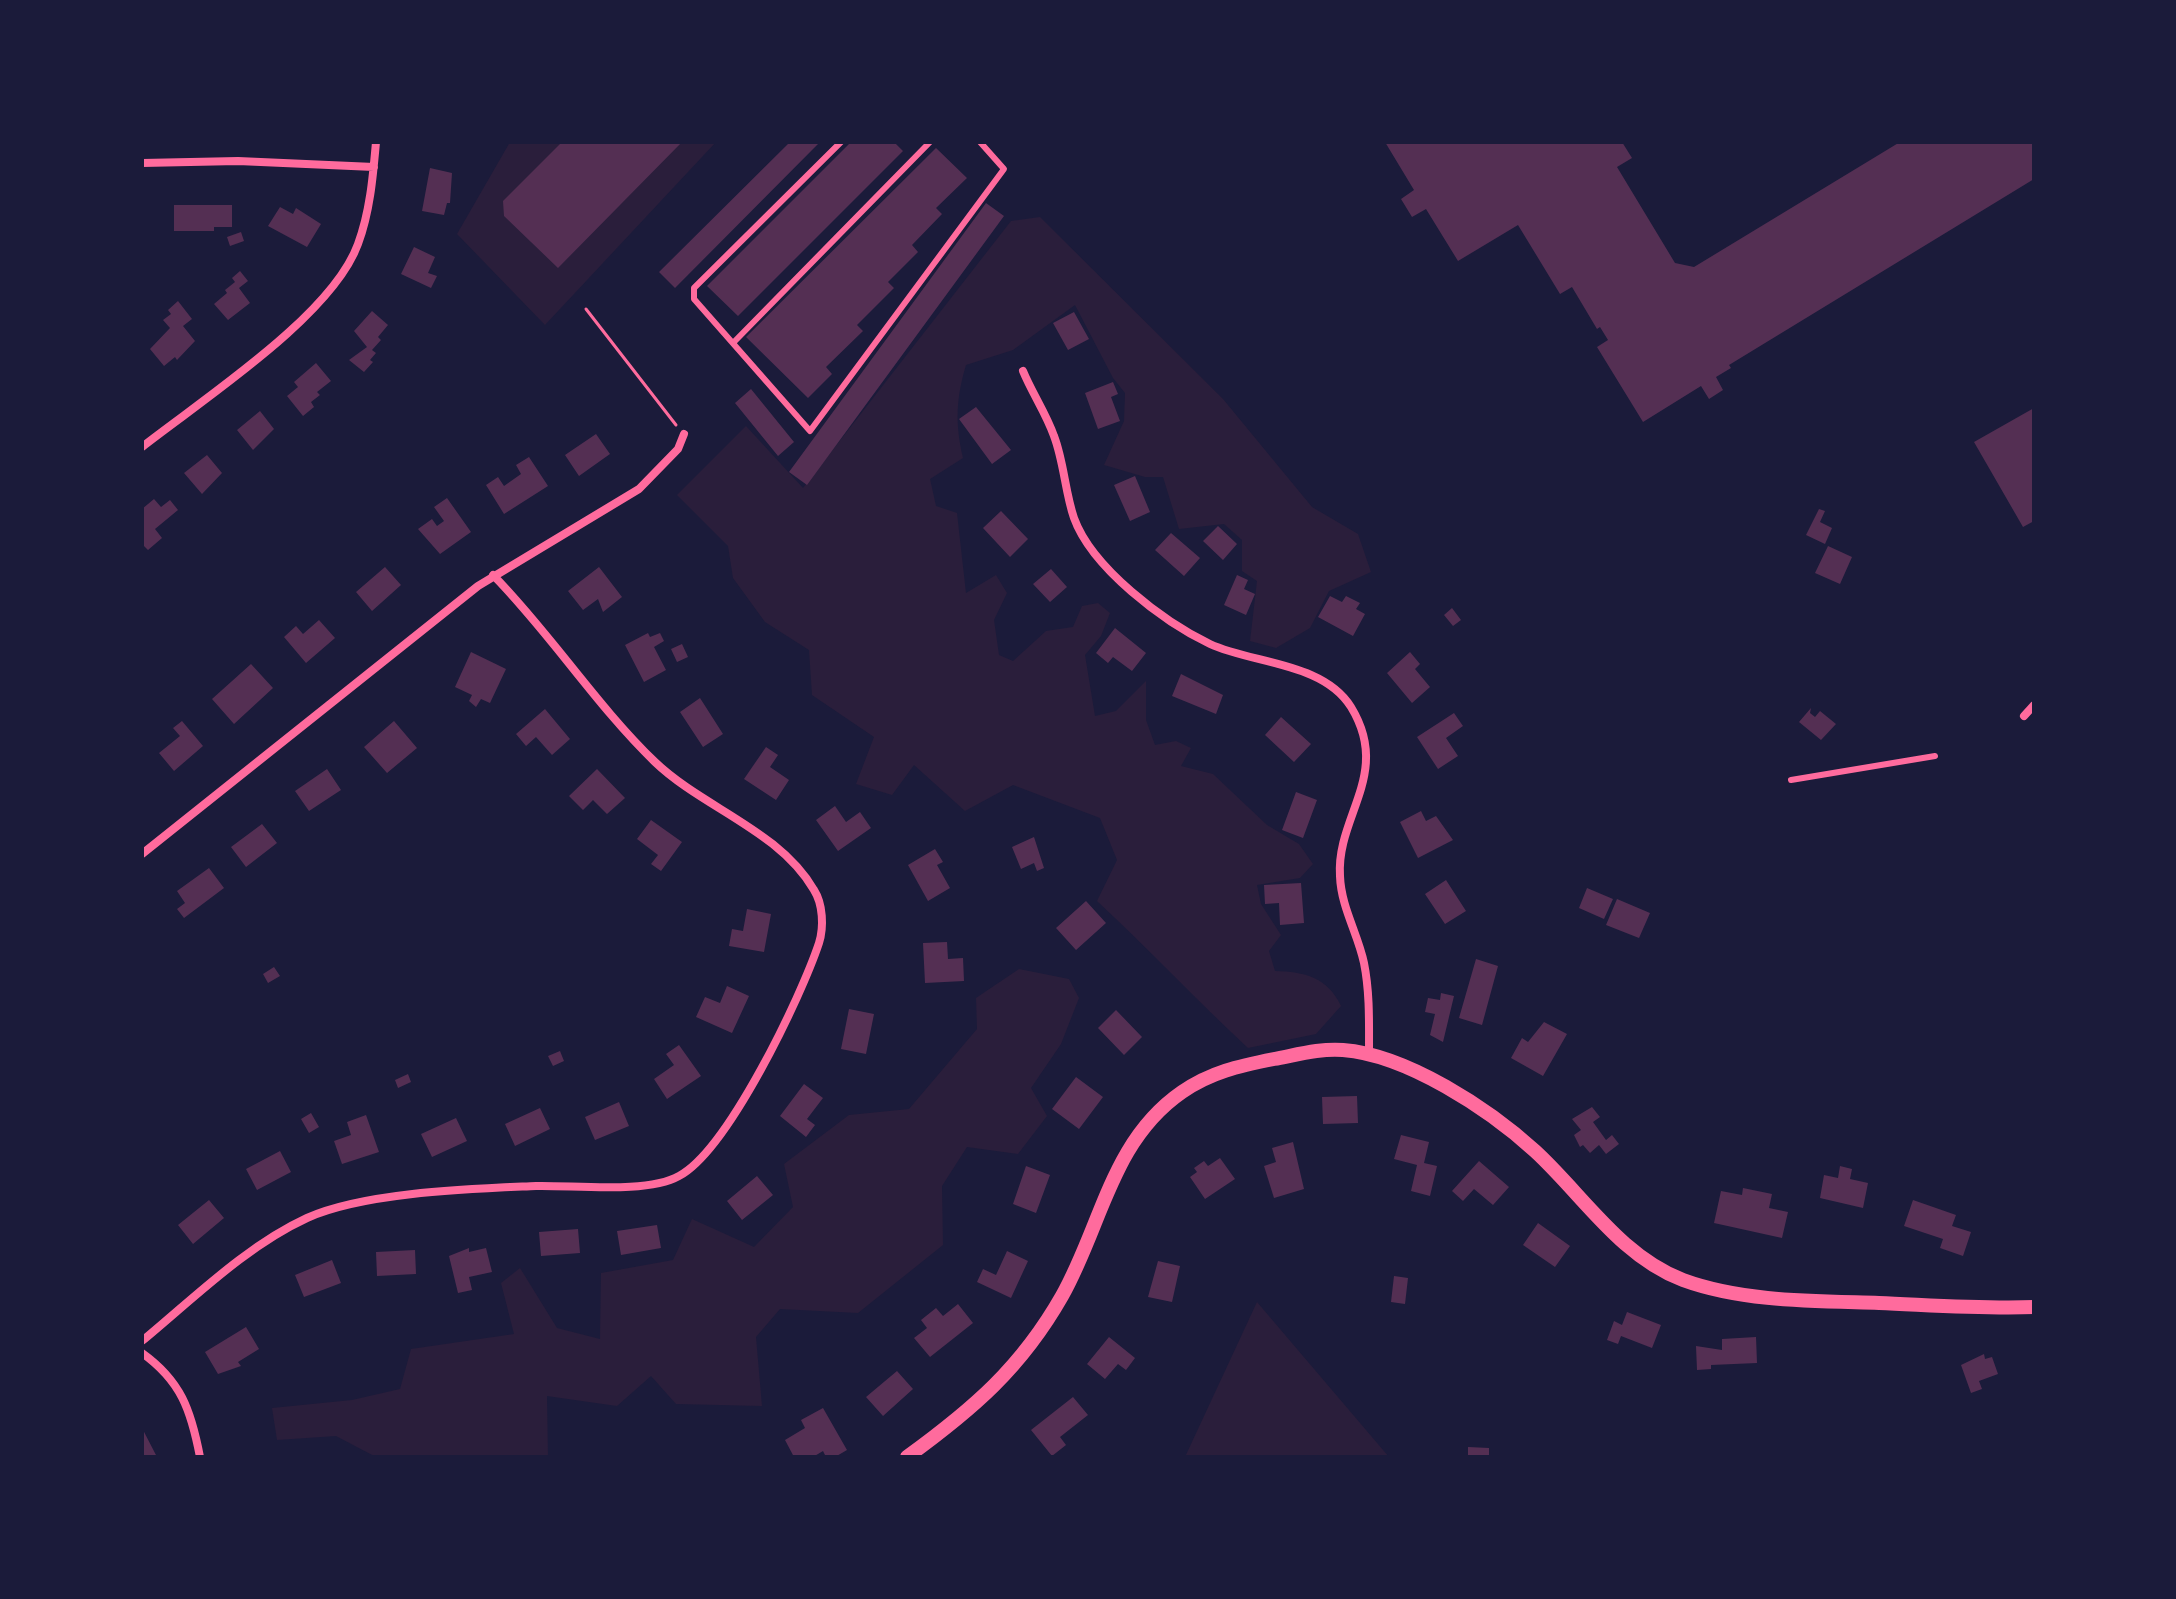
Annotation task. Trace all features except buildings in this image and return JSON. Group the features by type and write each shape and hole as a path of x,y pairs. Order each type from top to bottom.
{"street":[{"path":"142,447 268,347 328,293 358,245 376,142"},
{"path":"142,163 238,161 374,167"},
{"path":"1023,371 1056,439 1069,501 1080,532 1127,586 1191,634 1229,651 1317,679 1344,697 1352,708 1360,732 1366,770 1364,789 1343,849 1340,877 1364,961 1369,1054"},
{"path":"142,854 493,575 639,489 678,449 684,434"},
{"path":"142,1341 276,1235 330,1209 358,1201 535,1186 650,1184 679,1177 730,1123 801,982 820,940 821,909 817,894 804,874 767,841 657,764 534,617 493,575"},
{"path":"2024,716 2034,705"},
{"path":"907,1457 950,1426 1010,1373 1037,1337 1063,1293 1115,1172 1151,1118 1211,1074 1304,1053 1341,1050 1369,1054 1482,1108 1534,1151 1616,1236 1681,1279 1732,1293 1831,1301 2034,1307"},
{"path":"142,1353 169,1374 187,1407 200,1457"}],"lane":[{"path":"841,142 694,288 694,299 810,431 1004,169 980,142"},
{"path":"733,343 930,142"},
{"path":"1791,780 1935,756"}],"path":[{"path":"586,309 684,434"}],"shaded area":[{"path":"510,142 716,142 545,325 457,234"},
{"path":"1040,217 1223,399 1312,507 1358,534 1371,572 1329,591 1310,628 1276,648 1250,641 1257,581 1242,571 1242,540 1224,524 1179,529 1163,477 1145,477 1104,465 1124,421 1125,393 1113,378 1075,305 1013,350 966,365 958,411 963,458 930,479 936,506 957,513 966,593 996,575 1007,593 994,620 999,655 1013,661 1046,631 1073,627 1082,606 1098,603 1110,613 1101,636 1085,655 1095,716 1116,711 1146,681 1146,720 1155,745 1176,741 1191,748 1181,766 1213,774 1267,825 1299,844 1313,864 1300,878 1257,885 1261,904 1281,935 1269,951 1275,971 1305,975 1322,982 1341,1006 1316,1034 1248,1048 1097,901 1117,860 1100,818 1013,785 965,811 914,765 892,795 856,784 874,737 812,695 809,650 765,622 733,578 728,546 677,495 746,426 803,488 1011,221"},
{"path":"1019,969 1069,979 1079,998 1061,1044 1031,1088 1047,1116 1018,1154 967,1147 942,1186 943,1245 858,1313 780,1309 756,1337 762,1406 676,1404 651,1376 617,1406 547,1396 548,1457 376,1457 336,1436 277,1440 272,1408 352,1400 400,1389 411,1349 514,1334 501,1283 520,1268 557,1328 600,1339 601,1273 673,1260 692,1219 754,1247 793,1207 784,1164 849,1115 909,1109 977,1029 976,998"},
{"path":"1257,1302 1389,1457 1185,1457"}]}
